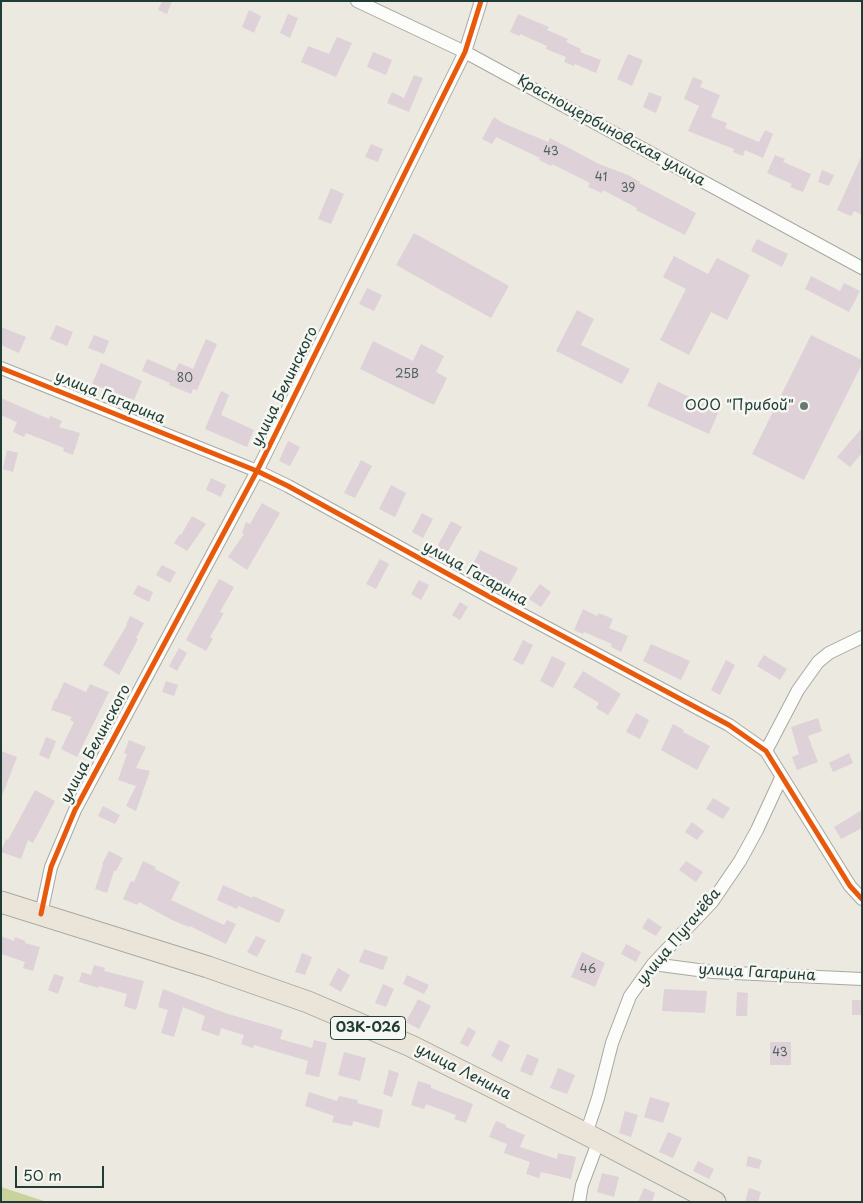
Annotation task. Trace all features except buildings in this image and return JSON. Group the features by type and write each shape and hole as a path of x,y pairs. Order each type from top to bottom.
{"main road":[{"name":"улица Ленина","path":"1,902 208,966 308,1002 411,1046 593,1137 715,1202"}],"street":[{"name":"Краснощербиновская улица","path":"357,1 465,52 862,268"},
{"name":"улица Белинского","path":"41,914 51,867 75,810 257,471 465,52 481,1"},
{"name":"улица Гагарина","path":"1,368 257,471 288,486 729,725 766,751 850,886 862,899"},
{"path":"766,751 798,690 818,662 829,653 862,637"},
{"name":"улица Пугачёва","path":"579,1202 593,1137 598,1098 612,1043 630,996 653,964 712,902 740,861 782,778"},
{"name":"улица Гагарина","path":"653,964 713,972 862,979"}],"green space":[{"path":"1,1187 47,1202 1,1202"}],"cycle path":[{"path":"41,914 51,867 75,810 257,471 465,52 481,1"},
{"path":"1,368 257,471 288,486 729,725 766,751 850,886 862,899"}],"place":[{"name":"ООО \"Прибой\"","path":"804,406"}]}
